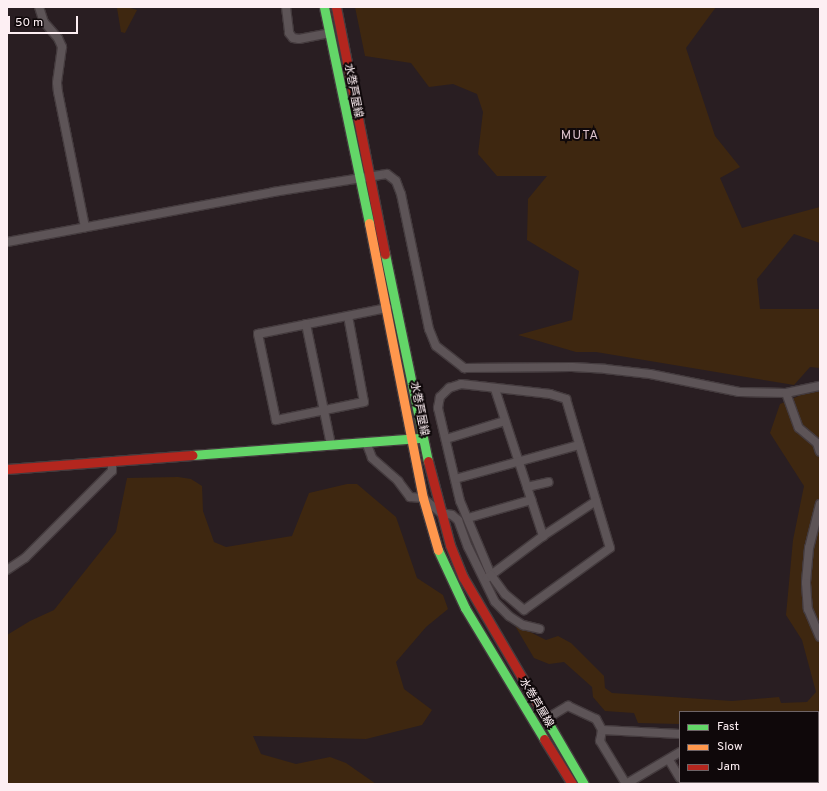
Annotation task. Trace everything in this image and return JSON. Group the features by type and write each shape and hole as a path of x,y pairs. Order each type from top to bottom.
{"main road":[{"name":"水巻芦屋線","path":"324,7 358,178 387,308 423,498 438,548 465,608 572,784"},
{"name":"水巻芦屋線","path":"336,7 422,438 450,545 463,578 584,784"},
{"path":"7,469 422,438"}],"street":[{"path":"39,7 44,22 58,38 62,47 57,83 58,92 85,227"},
{"path":"286,7 289,33 293,38 299,39 329,33"},
{"path":"7,242 273,192 387,174 396,181 400,194 430,328 436,346 464,368 572,367 605,369 658,375 739,392 786,393 820,386"},
{"path":"348,316 364,402 276,420 258,334 387,308"},
{"path":"306,324 331,445"},
{"path":"461,384 494,389 550,394 566,399 610,548 524,610 505,594 491,575 460,501 438,408 440,397 449,388 461,384"},
{"path":"494,389 543,536"},
{"path":"786,393 799,428 817,443 820,452"},
{"path":"446,439 505,421"},
{"path":"366,442 372,458 398,481 410,497 423,498 441,512 452,515 458,520 484,581 495,602 509,616 523,625 540,629"},
{"path":"456,479 579,445"},
{"path":"7,570 25,558 112,471 112,461"},
{"path":"527,487 548,482"},
{"path":"468,518 531,500"},
{"path":"484,581 543,536 596,501"},
{"path":"820,504 809,548 806,583 808,609 820,637"},
{"path":"546,719 568,706 596,719 602,730 600,741 626,784 679,753"},
{"path":"602,730 679,734"},
{"path":"669,760 679,776"}],"shaded area":[{"path":"127,7 137,10 125,33 121,32 117,8"},
{"path":"355,7 716,7 686,48 715,136 740,167 720,178 742,228 820,207 820,243 794,234 757,279 760,309 820,309 820,368 810,367 794,385 596,352 576,352 518,335 572,320 579,271 527,240 528,199 547,176 497,176 478,154 483,112 477,94 453,84 429,87 411,63 365,56"},
{"path":"820,391 820,730 819,711 679,711 679,724 638,723 634,713 605,711 593,697 592,687 564,662 549,664 534,658 514,624 546,640 558,636 571,643 604,676 605,688 612,693 732,701 779,697 781,703 807,702 816,692 802,640 786,615 793,540 804,486 770,433 780,404 801,395"},
{"path":"178,477 191,479 202,486 203,511 214,542 226,547 292,536 309,493 347,484 357,484 396,517 417,578 443,595 448,609 426,627 396,662 404,689 432,710 422,725 366,739 253,736 261,754 296,764 330,757 346,763 376,784 7,784 7,635 30,621 54,610 116,532 127,478"}],"traffic: fast":[{"path":"324,7 369,223"},
{"path":"385,254 428,461"},
{"path":"192,455 419,438"},
{"path":"438,550 465,608 544,739"},
{"path":"538,705 584,784"}],"traffic: slow":[{"path":"369,223 423,498 438,550"}],"traffic: jam":[{"path":"336,7 385,254"},
{"path":"7,469 192,455"},
{"path":"428,461 450,545 463,577 538,705"},
{"path":"544,739 572,784"}],"district":[{"name":"MUTA","path":"580,136"}]}
